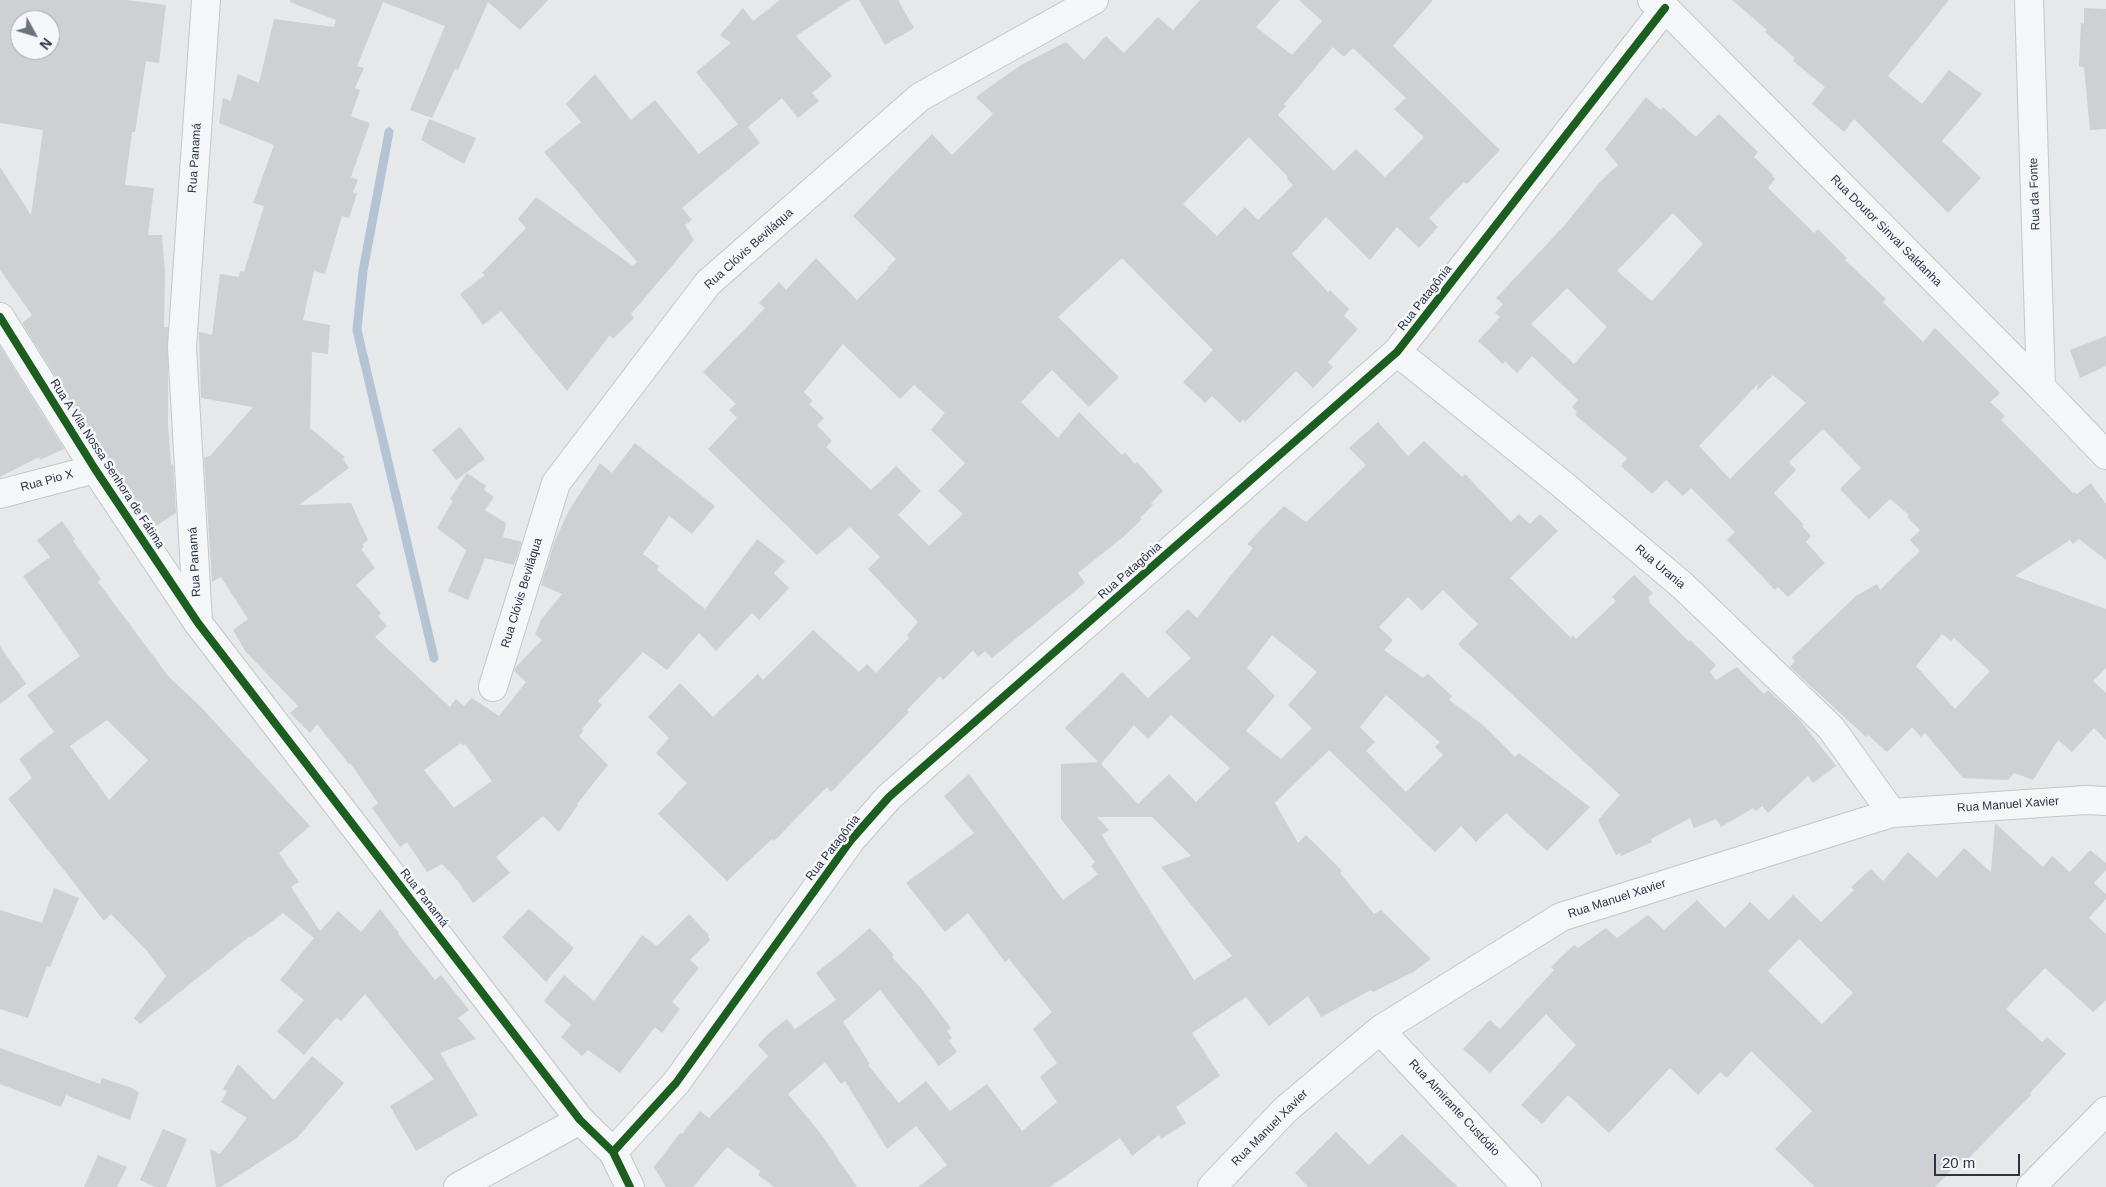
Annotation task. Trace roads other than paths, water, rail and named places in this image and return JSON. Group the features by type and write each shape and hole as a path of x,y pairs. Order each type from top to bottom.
{"street":[{"name":"Rua Panamá","path":"206,0 182,347 198,622 580,1120 613,1152 630,1187"},
{"name":"Rua Clóvis Beviláqua","path":"493,687 556,483 708,283 920,97 1094,0"},
{"name":"Rua da Fonte","path":"2029,0 2041,388"},
{"name":"Rua Doutor Sinval Saldanha","path":"1658,4 2106,455"},
{"name":"Rua Patagônia","path":"613,1152 676,1083 851,840 890,797 1397,352 1658,4"},
{"name":"Rua A Vila Nossa Senhora de Fátima","path":"0,317 95,469 198,622"},
{"name":"Rua Urania","path":"1397,352 1562,484 1683,586 1831,728 1892,812"},
{"name":"Rua Pio X","path":"0,494 95,469"},
{"name":"Rua Manuel Xavier","path":"1212,1187 1285,1110 1380,1030 1561,917 1892,812 2086,800 2106,801"},
{"name":"Rua Almirante Custódio","path":"1380,1030 1527,1187"},
{"path":"2031,1187 2106,1111"},
{"path":"458,1187 580,1120"}],"waterway":[{"path":"389,132 363,271 357,330 434,658"}]}
